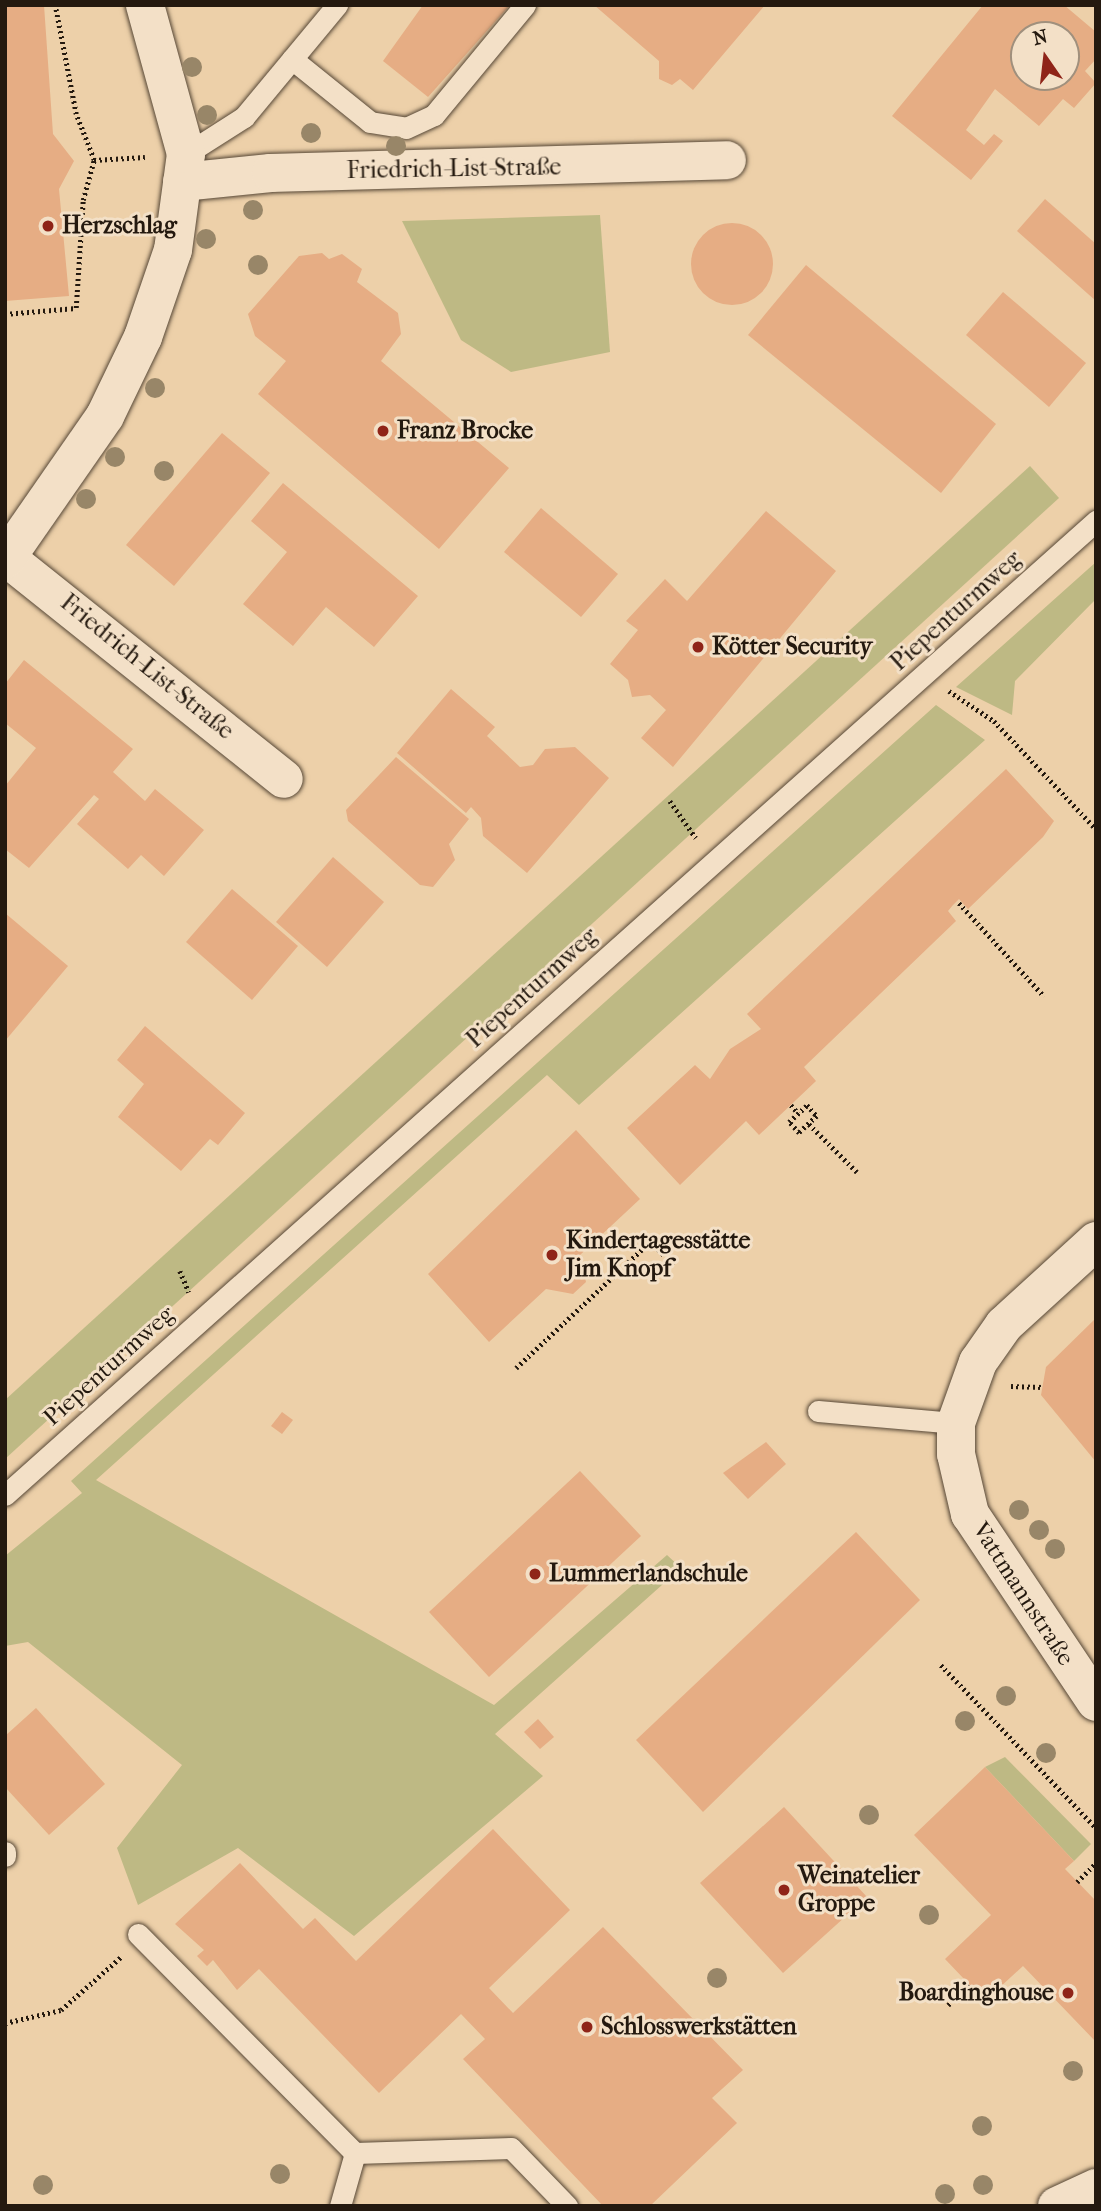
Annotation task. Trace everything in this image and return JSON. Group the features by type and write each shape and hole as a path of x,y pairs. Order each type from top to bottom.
{"street":[{"name":"Friedrich-List-Straße","path":"145,5 184,168 173,250 143,337 105,416 6,559 284,779"},
{"name":"Friedrich-List-Straße","path":"184,168 271,173 727,160"},
{"name":"Vattmannstraße","path":"1096,1241 1004,1325 978,1362 956,1423 956,1454 970,1514 1096,1702"},
{"path":"1057,2206 1096,2188"}],"lane":[{"path":"184,168 244,117 337,5"},
{"path":"292,59 370,122 406,128 434,115 525,5"},
{"name":"Piepenturmweg","path":"5,1495 1096,521"},
{"path":"818,1411 956,1423"},
{"path":"138,1934 355,2153 511,2148 567,2206"},
{"path":"340,2206 355,2153"}],"path":[{"path":"5,314 76,308 83,200 94,160 76,114 55,5"},
{"path":"94,160 184,168"},
{"path":"925,675 994,721 1096,829"},
{"path":"670,802 714,861"},
{"path":"959,903 1044,996"},
{"path":"791,1105 798,1113"},
{"path":"807,1105 817,1116 799,1133 789,1122 798,1113 807,1105"},
{"path":"809,1124 858,1172"},
{"path":"516,1368 651,1241 673,1265"},
{"path":"941,1665 1096,1828"},
{"path":"1077,1882 1096,1863"},
{"path":"5,2023 61,2010 107,1974 138,1934"},
{"path":"948,2005 969,1984"}],"shaded area":[{"path":"600,215 610,352 511,372 461,340 402,221"},
{"path":"1030,466 1059,498 5,1459 5,1400"},
{"path":"1096,562 1096,599 1015,681 1012,715 956,687"},
{"path":"936,705 985,740 579,1105 547,1075 96,1480 494,1705 667,1555 681,1568 495,1734 543,1776 354,1936 238,1848 138,1905 117,1848 182,1765 28,1642 5,1646 5,1556 82,1493 71,1481"},
{"path":"1005,1757 1091,1844 1074,1861 985,1767"}],"building":[{"path":"5,5 44,5 53,134 74,161 59,189 69,296 5,301"},
{"path":"423,5 510,5 428,97 383,61"},
{"path":"594,5 765,5 693,90 680,79 672,85 659,79 659,61"},
{"path":"983,5 1064,5 1096,32 1096,59 1085,71 1096,83 1074,108 1063,99 1039,126 995,89 966,130 984,145 994,134 1003,141 971,180 892,116"},
{"path":"1045,199 1096,244 1096,301 1017,231"},
{"path":"732,223 748,226 761,235 770,248 773,264 770,280 761,293 748,302 732,305 716,302 703,293 694,280 691,264 694,248 703,235 716,226"},
{"name":"Franz Brocke","path":"322,253 329,259 342,254 362,269 357,282 398,313 401,334 381,361 509,468 439,549 258,394 286,361 255,336 248,314 299,256"},
{"path":"806,265 996,424 941,493 748,335"},
{"path":"1003,292 1086,363 1049,407 966,335"},
{"path":"222,433 270,473 174,586 126,545"},
{"path":"283,483 418,596 374,647 326,607 293,646 243,604 287,552 251,521"},
{"path":"541,508 618,574 581,617 504,552"},
{"name":"Kötter Security","path":"766,511 836,571 673,767 641,738 666,710 650,695 632,697 628,680 610,664 638,630 626,621 665,579 687,601"},
{"path":"24,660 133,749 113,772 145,801 155,789 204,830 164,876 141,855 128,869 77,824 99,799 94,795 29,868 5,849 5,786 36,748 5,723 5,684"},
{"path":"451,689 495,727 487,736 520,767 533,765 545,749 575,747 609,778 527,873 483,836 481,818 471,807 466,813 397,753"},
{"path":"396,757 469,819 449,844 455,860 433,887 420,885 348,821 346,810"},
{"path":"1006,769 1054,821 1043,837 968,909 959,899 953,905 948,911 956,921 804,1067 816,1081 759,1135 746,1121 680,1185 627,1128 695,1065 710,1079 730,1049 761,1029 747,1014"},
{"path":"333,857 384,902 327,967 276,922"},
{"path":"232,889 298,946 252,1000 186,942"},
{"path":"5,913 68,966 5,1041"},
{"path":"145,1026 245,1113 218,1145 210,1139 181,1171 118,1117 144,1084 117,1060"},
{"path":"576,1130 640,1199 580,1255 586,1282 573,1294 546,1289 489,1342 428,1274"},
{"path":"1096,1318 1096,1462 1041,1395 1046,1367"},
{"path":"282,1412 293,1420 282,1434 271,1426"},
{"path":"766,1442 786,1464 748,1499 723,1473"},
{"name":"Lummerlandschule","path":"580,1471 641,1536 489,1677 429,1612"},
{"path":"856,1532 920,1600 703,1812 636,1740"},
{"path":"36,1708 105,1784 49,1835 5,1787 5,1736"},
{"path":"538,1719 554,1737 540,1749 524,1732"},
{"path":"985,1767 1074,1861 1065,1869 1096,1901 1096,2042 1023,1966 985,2001 945,1959 991,1915 914,1835"},
{"name":"Weinatelier Groppe","path":"784,1807 867,1897 783,1973 700,1883"},
{"name":"Schlosswerkstätten","path":"493,1829 570,1910 489,1988 513,2013 603,1927 743,2070 712,2098 737,2123 650,2206 603,2206 463,2059 485,2039 461,2014 379,2093 259,1969 237,1990 213,1960 207,1966 197,1956 204,1950 175,1924 240,1863 303,1929 315,1918 356,1961"}],"place":[{"name":"Herzschlag","path":"48,226"},
{"name":"Franz Brocke","path":"383,431"},
{"name":"Kötter Security","path":"698,647"},
{"name":"Kindertagesstätte Jim Knopf","path":"552,1255"},
{"name":"Lummerlandschule","path":"535,1574"},
{"name":"Weinatelier Groppe","path":"784,1890"},
{"name":"Boardinghouse","path":"1068,1993"},
{"name":"Schlosswerkstätten","path":"587,2027"}]}
